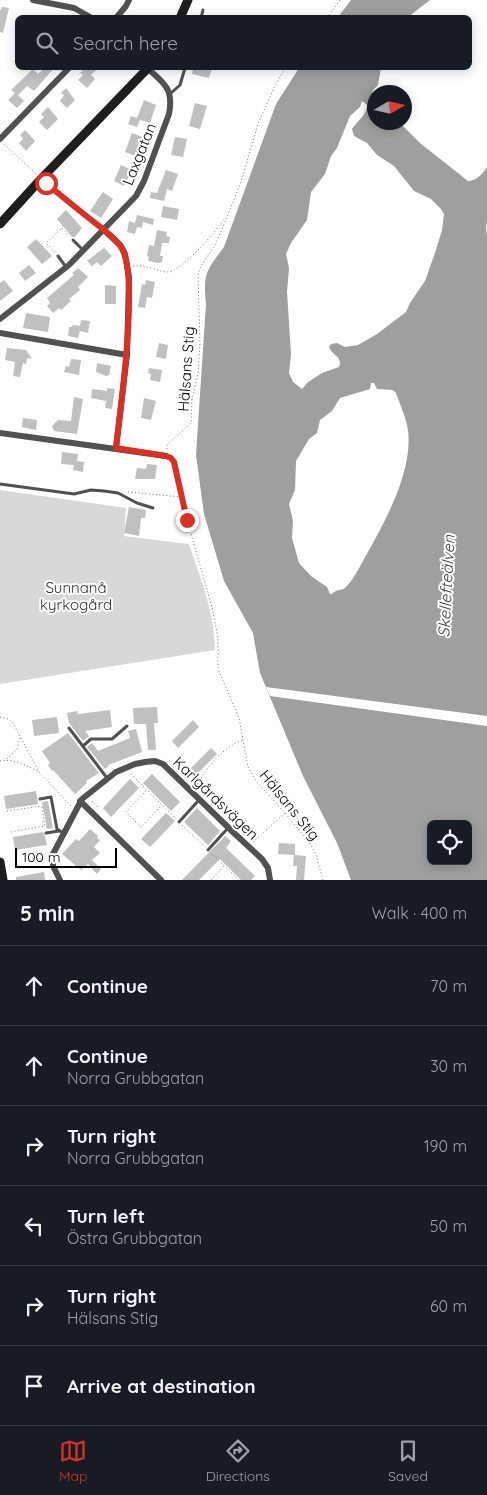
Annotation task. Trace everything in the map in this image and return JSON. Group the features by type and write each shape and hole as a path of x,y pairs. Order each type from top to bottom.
{"main road":[{"path":"181,15 188,0"},
{"path":"0,224 145,70"},
{"path":"0,862 3,880"}],"street":[{"path":"33,0 74,8 87,15"},
{"path":"118,15 129,0"},
{"path":"0,140 67,70"},
{"path":"149,70 163,82 170,94"},
{"name":"Laxgatan","path":"0,319 67,267 136,196 169,114 170,94"},
{"path":"104,230 121,246 125,254 129,277 127,354 116,448"},
{"path":"0,333 127,354"},
{"path":"0,433 166,456"},
{"name":"Karlgårdsvägen","path":"80,802 116,772 135,764 155,761 163,764 262,859 268,868 270,880"},
{"path":"60,880 52,861 53,854 61,832 80,802 160,880"}],"lane":[{"path":"202,15 203,10"},
{"path":"170,94 180,85 184,70"},
{"path":"73,240 83,251"},
{"path":"58,256 67,267"},
{"path":"0,484 74,494 91,490 118,493 137,503 153,508"},
{"path":"83,746 91,739 112,739 127,726"},
{"path":"69,728 107,778"},
{"path":"40,799 51,797 57,829 61,832"},
{"path":"179,822 200,799"},
{"path":"208,850 229,828"},
{"path":"46,833 61,832"}],"path":[{"path":"329,15 340,0"},
{"name":"Hälsans Stig","path":"284,70 259,121 241,182 219,238 198,274 200,344 198,374 192,399 191,423 167,445 166,456 174,462 217,630 218,669 239,718 248,766 256,781 311,845 323,880"},
{"path":"0,140 41,179 104,230"},
{"path":"128,267 144,266 168,272 178,269 218,229 227,216"},
{"path":"58,256 46,243 62,228 73,240"},
{"path":"118,493 131,492 182,497"},
{"path":"0,716 13,723 39,772 76,810"},
{"path":"6,760 17,749 21,737"},
{"path":"192,792 209,766 226,748 242,740"},
{"path":"0,761 16,762 39,772"},
{"path":"146,791 126,812 141,827 162,805"},
{"path":"7,811 42,806 46,833"},
{"path":"249,847 285,813"},
{"path":"11,832 45,826"},
{"path":"211,880 224,866"}],"green space":[{"name":"Sunnanå kyrkogård","path":"0,490 126,508 124,536 189,544 210,609 215,650 0,684"}],"water":[{"path":"351,0 430,0 411,15 340,15"},
{"name":"Skellefteälven","path":"298,70 381,70 378,85 367,85 367,105 362,101 360,107 350,116 337,148 331,156 325,174 311,192 307,220 291,243 286,254 289,268 287,292 291,354 289,373 293,382 302,389 308,382 322,373 339,367 340,361 330,350 331,344 337,343 345,347 358,345 377,334 406,312 425,281 442,230 444,214 441,209 431,199 414,191 394,166 377,155 367,143 354,136 352,129 367,109 367,130 407,130 420,143 468,181 479,176 487,167 487,880 351,880 337,843 303,776 260,673 253,633 224,581 204,514 196,455 206,304 205,286 207,273 224,247 276,104","holes":["371,383 374,383 377,389 393,390 396,393 408,430 407,461 403,477 390,509 358,571 345,588 330,594 327,587 311,576 299,563 292,538 293,521 289,504 295,490 296,461 309,439 317,433 320,420 332,411 340,398 370,389"]}],"pier":[{"path":"266,687 487,716 487,726 270,696"}],"building":[{"path":"2,7 9,8 3,33 0,32 0,11"},
{"path":"32,70 38,74 43,70 52,70 34,91 27,86 18,95 24,101 17,108 8,100 15,93 11,90"},
{"path":"83,70 96,70 91,75 95,79 87,88 78,80 83,75 80,73"},
{"path":"193,70 211,70 209,78 192,74"},
{"path":"66,88 75,100 67,108 60,101 64,95 61,93"},
{"path":"144,100 156,105 150,123 140,120 137,127 128,124 131,116 137,118"},
{"path":"195,103 207,106 200,129 189,126"},
{"path":"48,107 58,119 47,130 39,122 44,117 41,114"},
{"path":"25,130 35,141 26,151 19,143 23,139 20,135"},
{"path":"132,133 145,138 138,157 125,152"},
{"path":"175,137 187,139 183,157 171,155"},
{"path":"121,165 132,170 124,186 114,181"},
{"path":"166,170 178,174 172,191 167,189 164,201 150,198 151,192 157,193"},
{"path":"103,192 113,199 101,218 90,211"},
{"path":"163,206 179,209 177,220 161,217"},
{"path":"66,210 82,228 75,237 72,237 57,219"},
{"path":"137,215 154,219 153,225 143,222 142,228 137,227 135,234 127,232 129,221 135,223"},
{"path":"157,230 167,232 166,236 170,237 169,243 162,243 160,256 163,256 162,262 158,263 148,261 149,257 147,256 149,245 154,246"},
{"path":"36,239 52,256 42,264 27,247"},
{"path":"104,248 112,256 101,266 97,262 92,266 87,261"},
{"path":"29,265 36,273 25,281 19,273"},
{"path":"78,268 88,277 78,287 80,290 69,299 71,301 61,310 59,308 53,313 47,306 50,303 47,298 74,275 72,273"},
{"path":"4,280 13,291 0,301 0,283"},
{"path":"146,280 155,282 152,298 147,297 145,308 138,307 142,284 145,285"},
{"path":"105,285 116,286 116,304 105,304"},
{"path":"26,313 50,317 48,332 23,328"},
{"path":"81,320 90,321 88,333 80,331 78,338 68,336 69,327 73,325 80,326"},
{"path":"159,343 168,345 166,359 156,357"},
{"path":"7,348 26,350 32,359 27,358 26,364 23,363 20,377 13,376 15,362 5,360"},
{"path":"71,359 81,360 79,375 64,372 66,366 69,367"},
{"path":"97,363 111,366 109,375 106,376 96,372"},
{"path":"149,368 162,370 160,382 150,380"},
{"path":"107,388 115,389 112,409 105,408 106,401 91,398 92,389 107,391"},
{"path":"74,397 83,399 77,434 54,431 52,426 58,420 71,421"},
{"path":"144,398 156,401 151,420 141,418"},
{"path":"23,418 37,420 36,430 22,427"},
{"path":"62,452 78,454 77,461 84,462 83,472 73,470 74,465 61,464"},
{"path":"147,464 157,465 155,479 135,479 137,468 146,469"},
{"path":"129,507 146,510 145,518 141,518 139,536 124,533"},
{"path":"157,707 158,723 154,723 156,750 148,750 146,724 134,724 133,708"},
{"path":"110,710 112,727 85,731 89,736 83,741 69,723 67,713 77,711 78,714"},
{"path":"57,717 59,733 34,736 32,720"},
{"path":"193,720 199,727 178,748 172,741"},
{"path":"136,729 142,752 108,765 105,769 87,747 92,743 98,751 130,738 128,731"},
{"path":"68,733 99,773 86,781 87,783 75,794 52,771 48,765 50,763 42,751"},
{"path":"211,748 217,754 196,775 190,769"},
{"path":"152,774 180,802 171,811 143,783"},
{"path":"130,779 139,788 111,817 103,808"},
{"path":"36,791 38,804 6,809 4,796"},
{"path":"48,801 53,828 47,829 42,802"},
{"path":"197,808 220,831 208,845 184,822"},
{"path":"166,813 175,821 150,847 141,839"},
{"path":"90,829 100,840 94,847 100,853 92,860 101,869 97,874 88,864 81,870 62,854 76,839 79,841"},
{"path":"43,832 47,845 15,850 13,837"},
{"path":"225,836 231,841 226,848 255,876 251,880 241,880 220,859 199,880 182,880"},
{"path":"279,843 295,844 295,855 306,856 304,880 296,880 297,866 293,866 294,855 278,854"},
{"path":"44,872 45,880 16,880 16,877"}],"route":[{"path":"46,183 104,230 121,246 125,254 129,277 127,354 116,448 171,458 174,462 187,520"}]}
